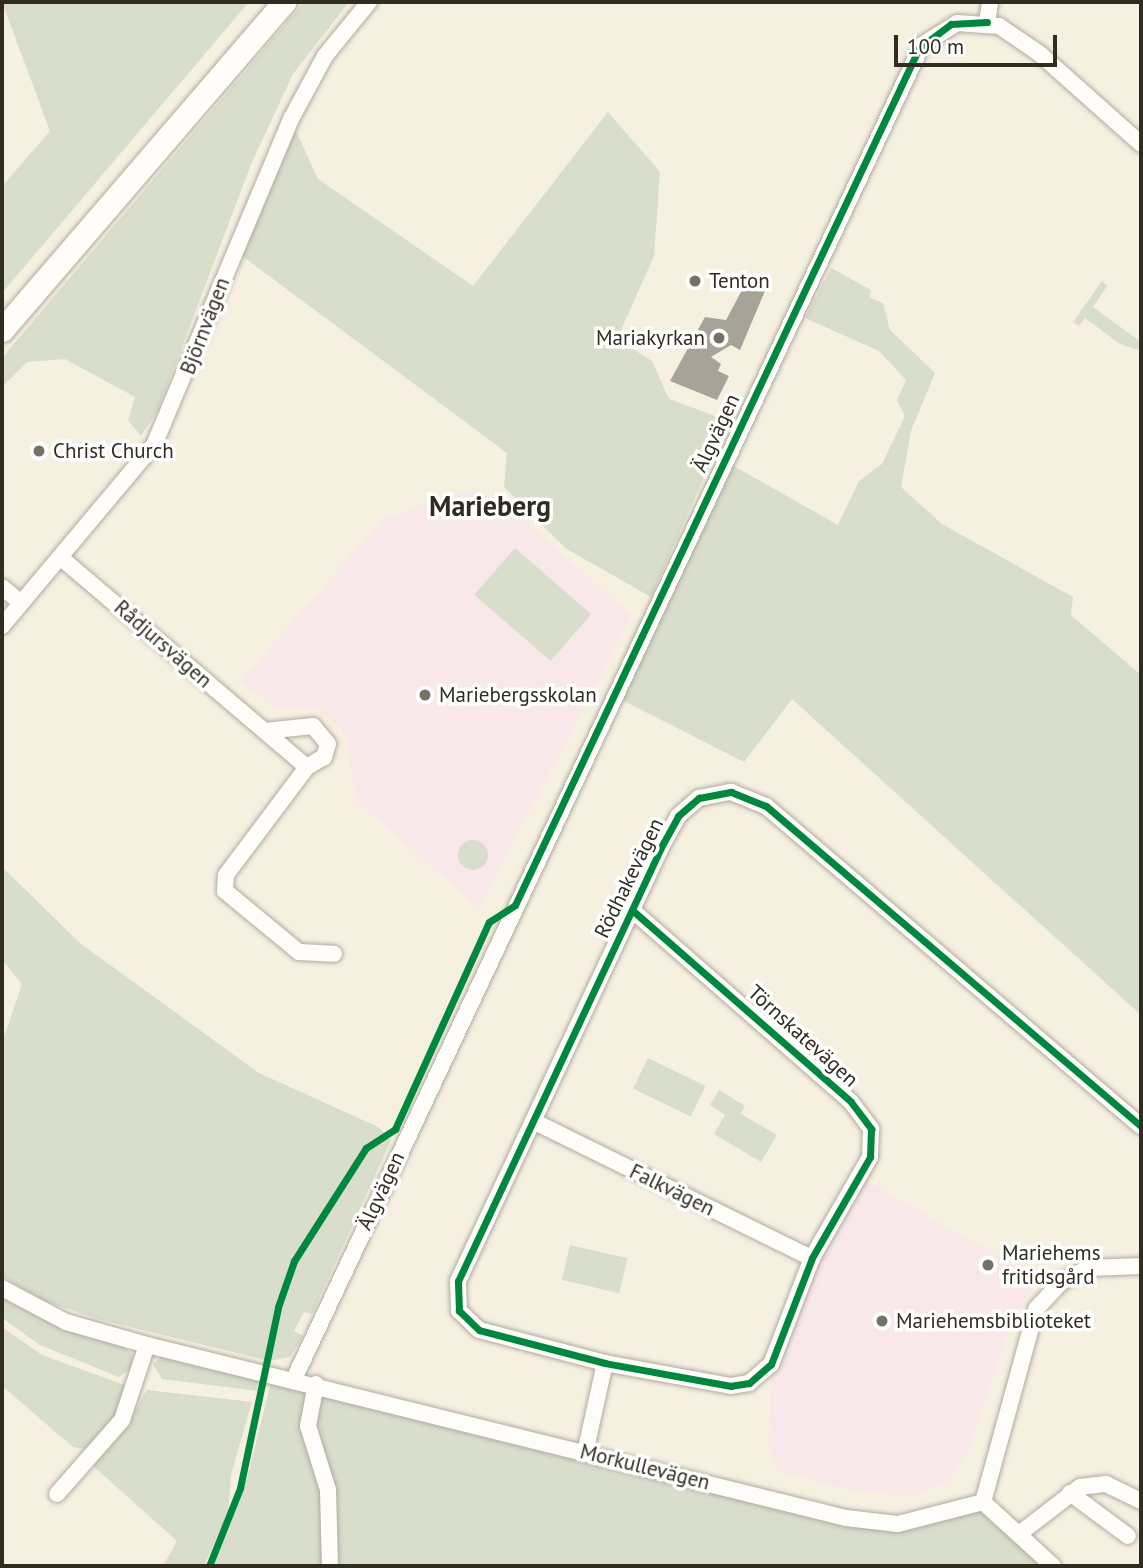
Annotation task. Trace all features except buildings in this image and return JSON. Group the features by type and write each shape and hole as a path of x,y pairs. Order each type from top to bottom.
{"highway":[{"path":"2,309 268,2"},
{"path":"2,330 284,2"}],"street":[{"name":"Björnvägen","path":"2,626 154,445 296,108 325,56 369,2"},
{"path":"990,2 987,22 1040,54 1141,144"},
{"name":"Älgvägen","path":"294,1378 919,48 943,27 987,22"},
{"name":"Rådjursvägen","path":"61,557 307,767"},
{"path":"2,587 21,603"},
{"path":"265,731 279,734 304,726 323,732 328,744 324,757 307,767 224,882 232,901 280,940 299,952 334,954"},
{"name":"Rödhakevägen","path":"605,1363 479,1330 459,1311 458,1281 678,816 699,798 731,792 754,801 988,990 1141,1126"},
{"name":"Törnskatevägen","path":"605,1363 731,1386 749,1383 771,1364 812,1258 870,1157 866,1120 632,910"},
{"name":"Falkvägen","path":"533,1121 812,1258"},
{"path":"1053,1566 983,1502 1036,1309 1061,1282 1088,1268 1141,1266"},
{"name":"Morkullevägen","path":"2,1288 66,1322 147,1345 294,1378 868,1522 933,1519 983,1502"},
{"path":"57,1494 122,1420 147,1345"},
{"path":"585,1453 605,1363"},
{"path":"316,1384 308,1426 328,1490 330,1566"},
{"path":"1019,1534 1070,1493 1106,1484 1141,1501"},
{"path":"1070,1493 1128,1536"}],"shaded area":[{"name":"Mariebergsskolan","path":"464,489 504,500 632,617 479,908 355,800 346,732 315,708 276,709 241,681 382,520"},
{"path":"859,1176 1038,1279 1009,1329 968,1451 947,1482 911,1497 846,1489 778,1471 769,1452 771,1364"}],"green space":[{"path":"2,2 249,2 2,293 2,186 50,131"},
{"path":"304,2 349,2 293,74 252,162 158,410 141,436 128,420 135,397 65,359 27,362 2,387 2,358"},
{"path":"608,112 660,172 654,256 617,339 652,361 669,399 729,421 651,597 565,548 504,487 507,453 241,255 295,129 318,179 473,286"},
{"path":"831,268 871,290 870,298 883,303 890,330 935,373 911,431 901,487 942,524 1073,597 1071,615 1141,675 1141,1015 792,699 744,762 618,698 730,464 838,525 859,481 882,464 905,416 897,400 906,380 879,351 805,318"},
{"path":"1102,281 1107,286 1093,307 1141,342 1141,351 1120,344 1085,318 1079,326 1073,322"},
{"path":"515,548 591,614 551,661 474,595"},
{"path":"473,840 484,844 488,855 484,866 473,870 462,866 458,855 462,844"},
{"path":"2,867 81,944 259,1073 378,1127 391,1140 312,1314 304,1312 294,1331 303,1336 290,1357 269,1361 98,1319 42,1300 2,1276 2,1043 22,984 2,960"},
{"path":"648,1058 706,1086 691,1117 633,1089"},
{"path":"719,1090 745,1106 741,1114 777,1135 761,1162 714,1134 725,1115 710,1105"},
{"path":"570,1245 627,1258 619,1293 562,1280"},
{"path":"2,1298 42,1319 123,1347 132,1354 132,1368 119,1377 40,1345 2,1318"},
{"path":"2,1327 42,1355 127,1386 117,1416 85,1449 73,1447 2,1386"},
{"path":"164,1354 260,1376 257,1391 162,1379 153,1364"},
{"path":"273,1374 868,1522 983,1502 1053,1566 210,1566 247,1479"},
{"path":"147,1390 252,1402 231,1475 228,1513 204,1566 163,1566 177,1541 91,1464 128,1422"}],"cycle path":[{"path":"209,1566 240,1488 278,1307 294,1261 366,1148 395,1129 489,922 515,905 919,48 951,24 987,22"},
{"path":"632,910 851,1102 871,1129 870,1157 812,1258 771,1364 749,1383 731,1386 605,1363 479,1330 459,1311 458,1281 660,849 678,816 699,798 731,792 766,806 1141,1126"}],"place":[{"name":"Tenton","path":"695,281"},
{"name":"Mariakyrkan","path":"719,338"},
{"name":"Christ Church","path":"39,451"},
{"name":"Mariebergsskolan","path":"425,695"},
{"name":"Mariehems fritidsgård","path":"988,1265"},
{"name":"Mariehemsbiblioteket","path":"882,1321"}],"district":[{"name":"Marieberg","path":"490,506"}]}
